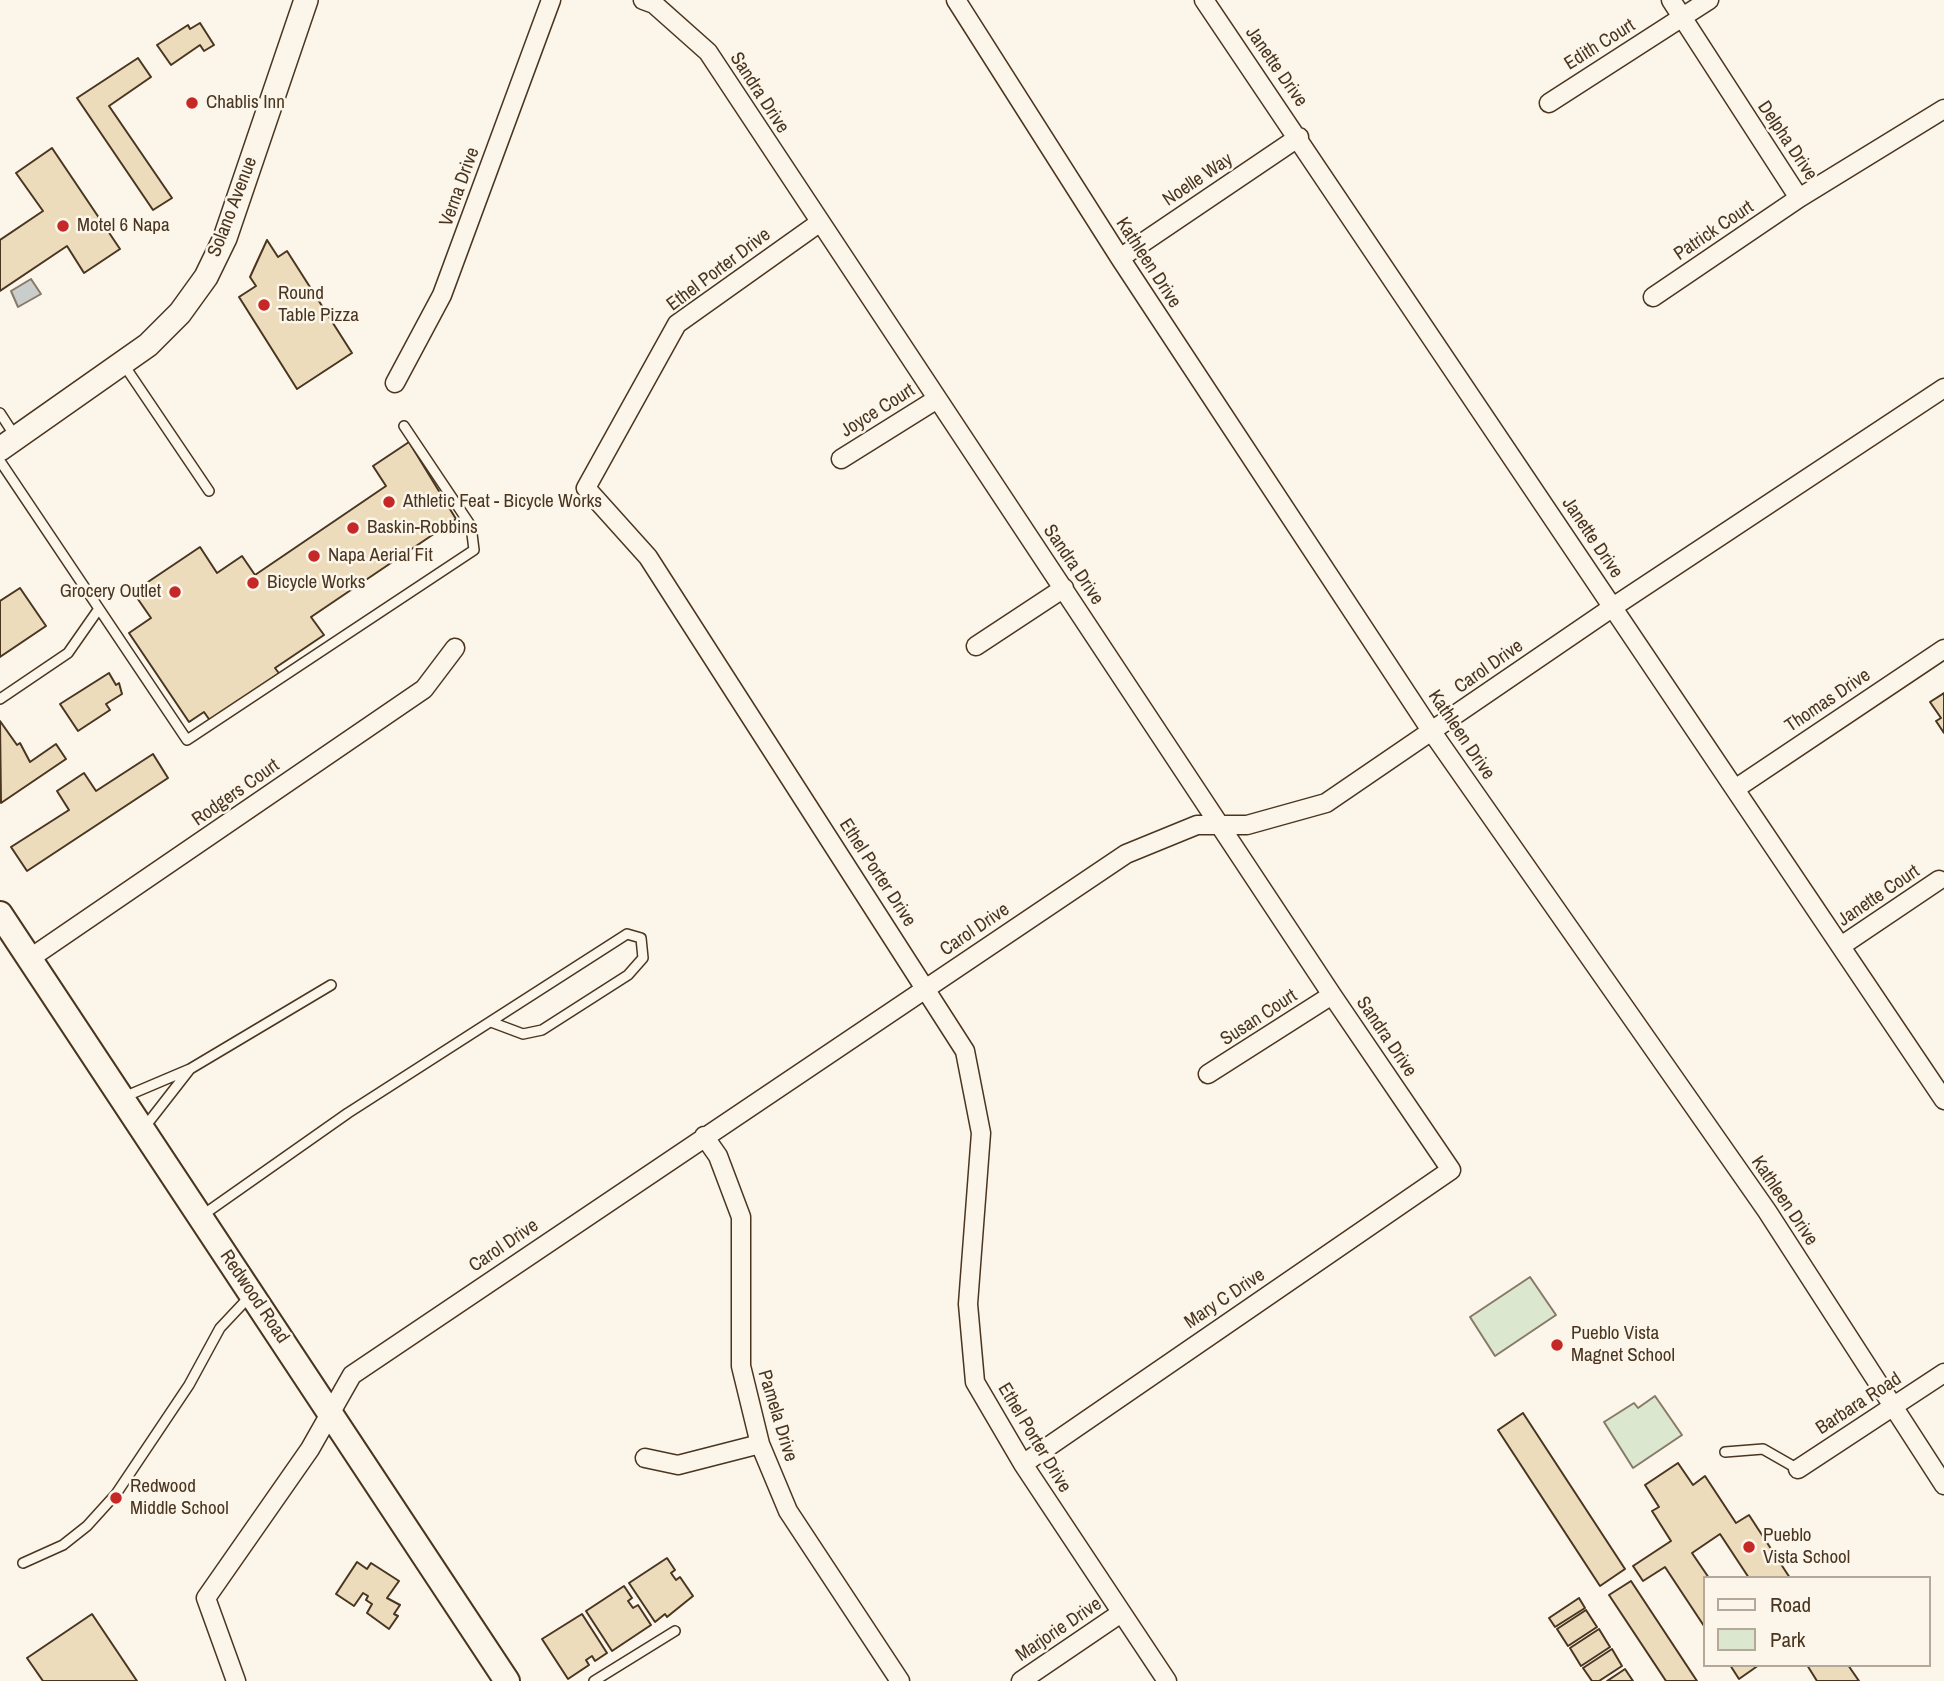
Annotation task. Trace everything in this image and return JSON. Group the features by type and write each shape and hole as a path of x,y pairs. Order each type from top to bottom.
{"main road":[{"name":"Redwood Road","path":"0,914 507,1681"}],"street":[{"name":"Solano Avenue","path":"8,443 124,365 180,313 206,277 225,238 306,0"},
{"name":"Verna Drive","path":"394,383 442,295 551,0"},
{"name":"Sandra Drive","path":"643,0 654,4 708,52 1332,995 1451,1170"},
{"name":"Kathleen Drive","path":"956,0 1119,258 1432,732 1767,1211 1944,1485"},
{"name":"Janette Drive","path":"1204,0 1299,137 1944,1100"},
{"name":"Delpha Drive","path":"1671,0 1799,198 1944,109"},
{"name":"Edith Court","path":"1549,103 1709,0"},
{"name":"Noelle Way","path":"1119,258 1299,137"},
{"name":"Patrick Court","path":"1653,298 1799,198"},
{"name":"Ethel Porter Drive","path":"819,223 677,324 586,488 648,557 965,1051 981,1133 968,1304 975,1382 1023,1464 1167,1681"},
{"name":"Carol Drive","path":"236,1681 206,1598 331,1416 352,1375 1126,854 1196,825 1247,825 1326,803 1613,607 1944,388"},
{"name":"Joyce Court","path":"841,459 937,399"},
{"path":"976,646 1064,588"},
{"name":"Rodgers Court","path":"29,959 424,689 455,648"},
{"name":"Thomas Drive","path":"1735,789 1944,649"},
{"name":"Janette Court","path":"1841,946 1939,880"},
{"name":"Susan Court","path":"1208,1074 1332,995"},
{"name":"Pamela Drive","path":"704,1136 718,1157 741,1217 741,1366 760,1444 788,1511 900,1681"},
{"name":"Mary C Drive","path":"1023,1464 1451,1170"},
{"name":"Barbara Road","path":"1797,1469 1944,1373"},
{"path":"645,1458 678,1465 760,1444"},
{"name":"Marjorie Drive","path":"1021,1681 1121,1613"}],"lane":[{"path":"124,365 209,491"},
{"path":"0,413 8,443"},
{"path":"0,461 187,740 474,550 471,526 404,426"},
{"path":"0,699 68,653 98,610"},
{"path":"200,1217 348,1113 627,934 641,938 643,958 628,975 542,1030 523,1034 491,1022"},
{"path":"122,1098 190,1069 331,985"},
{"path":"143,1130 190,1069"},
{"path":"23,1563 63,1545 88,1526 116,1494 189,1385 220,1328 252,1293"},
{"path":"1725,1452 1763,1449 1797,1469"},
{"path":"594,1681 675,1631"}],"green space":[{"path":"1530,1277 1556,1315 1495,1356 1470,1317"},
{"path":"1655,1396 1682,1435 1633,1468 1604,1422 1634,1403 1638,1408"}],"shaded area":[{"path":"31,279 41,294 18,307 11,291"}],"building":[{"path":"200,23 214,45 204,51 200,45 171,65 157,45 188,25 190,29"},
{"path":"138,58 151,77 109,106 172,198 153,210 77,98"},
{"name":"Motel 6 Napa","path":"52,148 120,249 84,273 67,246 0,291 0,240 43,211 16,173"},
{"path":"267,240 278,257 287,251 352,353 297,389 239,297 256,286 250,277"},
{"name":"Bicycle Works","path":"409,442 456,519 311,617 324,635 275,668 281,676 211,722 204,712 189,722 129,633 151,618 133,592 200,547 217,573 242,556 255,575 386,486 373,466"},
{"path":"20,588 46,626 0,657 0,601"},
{"path":"109,673 116,685 119,683 122,694 106,704 110,710 78,731 60,704"},
{"path":"1944,693 1944,733 1936,721 1941,718 1930,702"},
{"path":"0,721 17,745 20,743 30,762 56,744 66,759 1,803"},
{"path":"153,754 168,778 27,871 11,847 69,810 57,791 84,773 96,791"},
{"path":"1523,1413 1625,1569 1600,1586 1498,1430"},
{"name":"Pueblo Vista School","path":"1678,1463 1693,1485 1705,1476 1736,1523 1749,1515 1789,1576 1748,1576 1720,1534 1692,1553 1708,1576 1702,1576 1702,1623 1665,1567 1643,1581 1633,1566 1671,1541 1652,1511 1659,1507 1645,1485"},
{"path":"667,1558 675,1570 671,1573 676,1580 680,1577 693,1596 667,1617 665,1614 655,1622 629,1583"},
{"path":"357,1562 367,1569 371,1563 399,1581 387,1598 400,1605 394,1614 398,1616 389,1629 367,1613 372,1604 366,1600 368,1596 363,1593 354,1606 336,1594"},
{"path":"1631,1581 1697,1681 1666,1681 1609,1595"},
{"path":"624,1586 632,1598 628,1601 633,1608 638,1605 651,1625 612,1651 586,1611"},
{"path":"1579,1598 1585,1608 1555,1627 1549,1618"},
{"path":"1586,1610 1597,1627 1568,1646 1557,1629"},
{"path":"92,1614 137,1681 43,1681 27,1658"},
{"path":"582,1614 607,1653 595,1661 592,1656 586,1660 589,1665 568,1679 542,1639"},
{"path":"1599,1629 1610,1647 1581,1666 1570,1648"},
{"path":"1612,1649 1622,1666 1599,1681 1592,1681 1583,1668"},
{"path":"1731,1667 1756,1667 1739,1679"},
{"path":"1808,1667 1849,1667 1859,1681 1817,1681"},
{"path":"1625,1669 1633,1681 1607,1681"}],"place":[{"name":"Chablis Inn","path":"192,103"},
{"name":"Motel 6 Napa","path":"63,226"},
{"name":"Round Table Pizza","path":"264,305"},
{"name":"Athletic Feat - Bicycle Works","path":"389,502"},
{"name":"Baskin-Robbins","path":"353,528"},
{"name":"Napa Aerial Fit","path":"314,556"},
{"name":"Bicycle Works","path":"253,583"},
{"name":"Grocery Outlet","path":"175,592"},
{"name":"Pueblo Vista Magnet School","path":"1557,1345"},
{"name":"Redwood Middle School","path":"116,1498"},
{"name":"Pueblo Vista School","path":"1749,1547"}]}
